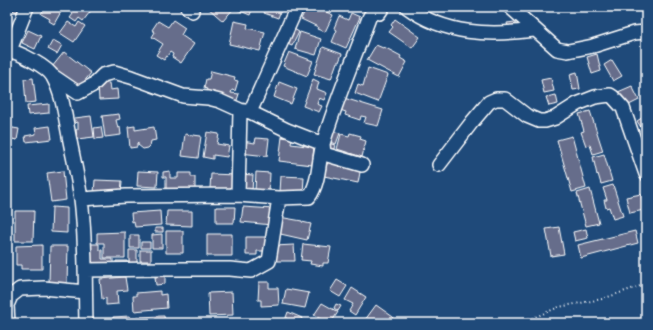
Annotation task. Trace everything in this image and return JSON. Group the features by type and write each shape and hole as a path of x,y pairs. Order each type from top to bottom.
{"street":[{"path":"27,7 8,50 25,56 78,93 93,85 103,75 114,72 183,96 208,98 220,101 286,130 323,144"},
{"path":"238,195 245,111 296,7"},
{"path":"81,199 126,196 238,195 279,198 307,198 310,195 316,179 323,144 369,18 376,12 379,13 383,7"},
{"path":"407,7 431,22 462,31 496,33 534,30"},
{"path":"510,7 557,49 568,51 592,46 634,33 646,32"},
{"path":"53,76 66,120 81,199 84,241 86,323"},
{"path":"439,165 489,102 496,99 504,99 527,116 539,121 545,121 554,118 577,104 595,97 610,95 617,99 623,108 646,174"},
{"path":"323,144 324,154 362,166"},
{"path":"85,270 230,269 251,271 269,261 279,198"},
{"path":"8,323 8,305 11,296 20,289 44,288 85,292"}],"path":[{"path":"521,323 559,307 602,299 646,284"}],"building":[{"path":"7,7 19,7 17,12"},
{"path":"45,7 50,7 54,10 58,7 62,10 54,24 49,21 50,19 41,14"},
{"path":"65,7 93,8 83,21 79,18 76,22 70,18 73,14"},
{"path":"115,7 125,7 123,11"},
{"path":"207,7 233,7 234,8 223,21"},
{"path":"239,7 253,7 250,15 238,10"},
{"path":"267,7 282,7 278,18 264,13"},
{"path":"307,7 315,7 333,15 325,32 301,19"},
{"path":"351,13 360,17 346,48 332,42 337,30 334,28 339,16 348,20"},
{"path":"395,19 420,37 412,48 389,32 393,27 391,25"},
{"path":"173,20 185,28 181,35 194,44 181,63 172,57 173,54 170,52 164,60 156,55 163,44 152,37 155,32 152,30 158,21 168,27"},
{"path":"234,21 248,24 247,28 265,32 260,51 229,44"},
{"path":"68,22 76,27 79,22 85,26 74,42 60,33"},
{"path":"515,22 516,29 509,31 507,23"},
{"path":"292,28 299,32 292,46 285,43"},
{"path":"28,30 41,36 35,49 22,43"},
{"path":"300,32 321,39 316,55 295,49"},
{"path":"53,40 62,45 57,54 48,49"},
{"path":"376,45 383,48 384,47 401,56 400,58 407,62 399,77 367,60"},
{"path":"323,47 342,54 339,62 337,62 331,79 314,74"},
{"path":"64,52 91,73 79,88 52,67"},
{"path":"289,52 313,61 307,76 283,66"},
{"path":"597,54 601,71 592,74 587,57"},
{"path":"612,60 622,76 613,81 604,65"},
{"path":"368,68 388,75 378,102 355,93 358,84 363,86"},
{"path":"211,71 235,77 234,80 238,81 235,91 232,90 231,93 239,94 236,103 205,96 207,89 204,88 206,79 209,79"},
{"path":"577,72 580,89 573,90 570,74"},
{"path":"33,78 36,102 26,103 24,79"},
{"path":"551,78 554,91 544,93 541,80"},
{"path":"313,79 319,82 317,89 327,93 324,100 319,98 317,104 322,106 319,112 303,106"},
{"path":"279,82 297,89 291,104 274,97"},
{"path":"109,83 110,90 117,89 118,99 99,100 98,84"},
{"path":"632,86 639,100 625,107 618,92"},
{"path":"556,95 558,104 549,106 546,97"},
{"path":"344,98 383,110 378,126 364,123 366,117 361,116 360,120 345,115 346,112 340,110"},
{"path":"49,104 49,113 28,115 27,106"},
{"path":"590,111 603,151 593,154 590,145 586,146 581,132 584,131 579,114"},
{"path":"119,114 120,119 116,120 118,128 120,127 121,135 105,137 102,116"},
{"path":"91,116 94,137 77,139 76,130 78,129 78,122 75,123 75,118"},
{"path":"645,116 646,118 646,135 637,121"},
{"path":"50,126 52,139 26,142 25,136 36,134 35,128"},
{"path":"135,126 135,130 154,127 156,140 151,141 148,148 143,149 138,145 138,142 137,147 130,148 128,127"},
{"path":"7,127 19,129 17,140 7,138"},
{"path":"101,127 103,138 95,139 94,128"},
{"path":"332,131 340,133 336,144 329,142"},
{"path":"207,132 219,134 217,144 229,146 227,157 213,155 213,159 203,157"},
{"path":"350,133 361,136 360,139 366,141 362,157 337,149 341,134 349,136"},
{"path":"185,134 201,136 198,158 182,156"},
{"path":"572,136 586,188 572,192 557,140"},
{"path":"282,137 292,138 291,144 314,147 312,165 279,161"},
{"path":"256,138 269,139 267,156 240,153 242,141 255,143"},
{"path":"328,143 335,145 333,152 326,149"},
{"path":"604,154 612,181 601,184 598,174 597,175 593,157"},
{"path":"328,160 361,167 358,183 324,176"},
{"path":"63,171 66,200 51,202 47,173"},
{"path":"138,171 158,172 157,187 137,186"},
{"path":"170,171 170,178 178,178 178,173 191,173 191,177 195,177 195,190 166,191 166,177 163,177 163,172"},
{"path":"256,172 270,173 269,192 255,191"},
{"path":"211,174 236,175 235,190 210,188"},
{"path":"240,174 253,175 252,192 239,191"},
{"path":"281,176 304,177 303,194 280,192"},
{"path":"95,180 122,181 121,194 94,193"},
{"path":"613,185 623,216 613,219 609,207 606,208 604,200 607,200 603,188"},
{"path":"590,189 599,223 586,226 577,193"},
{"path":"641,194 644,210 630,213 626,197"},
{"path":"52,207 67,208 67,233 51,232"},
{"path":"216,207 235,207 234,223 216,223"},
{"path":"243,207 274,209 272,225 241,222"},
{"path":"15,211 34,211 33,241 15,241"},
{"path":"160,211 161,225 135,227 134,221 132,222 131,213"},
{"path":"167,211 192,211 192,226 166,225"},
{"path":"279,217 311,224 307,240 276,233"},
{"path":"559,227 564,254 551,256 546,229"},
{"path":"155,228 163,228 163,232 155,232"},
{"path":"586,229 588,238 575,241 573,232"},
{"path":"166,231 183,231 183,253 166,253"},
{"path":"635,231 638,243 581,258 578,245"},
{"path":"125,232 125,258 104,258 104,243 97,243 97,233"},
{"path":"7,233 10,233 10,243 7,243"},
{"path":"162,234 162,248 152,248 152,235"},
{"path":"207,234 232,234 232,256 207,256"},
{"path":"130,235 139,235 139,248 130,248"},
{"path":"246,237 269,237 269,251 257,251 257,255 246,255"},
{"path":"141,242 150,242 150,248 141,248"},
{"path":"91,244 99,244 99,250 102,250 102,259 113,259 113,267 91,267"},
{"path":"303,244 331,247 328,263 323,263 323,266 310,264 311,261 301,260"},
{"path":"42,245 42,269 21,269 21,265 16,265 16,246"},
{"path":"294,245 295,261 274,261 274,246"},
{"path":"50,246 68,246 67,283 49,283"},
{"path":"129,250 137,250 137,264 129,264"},
{"path":"140,250 151,250 151,261 140,261"},
{"path":"116,261 127,261 127,267 116,267"},
{"path":"165,276 165,284 156,285 155,277"},
{"path":"125,277 127,290 117,291 118,304 106,305 106,298 102,299 100,279"},
{"path":"337,280 347,286 340,297 330,291"},
{"path":"259,282 269,282 269,288 278,288 279,305 261,306 261,300 258,300"},
{"path":"352,288 366,297 355,315 349,311 353,304 345,300"},
{"path":"286,289 309,293 305,308 283,304"},
{"path":"160,291 160,295 166,294 167,308 134,311 133,296 136,296 136,293"},
{"path":"232,292 233,315 209,316 208,293"},
{"path":"322,303 338,312 331,323 327,323 314,315"},
{"path":"336,304 341,306 338,311 334,308"},
{"path":"376,305 393,317 389,323 369,323 365,320"},
{"path":"288,312 302,318 300,323 284,323"},
{"path":"130,316 131,323 113,323 113,317"},
{"path":"164,316 165,323 138,323 137,317"},
{"path":"63,321 63,323 53,323 53,322"}]}
